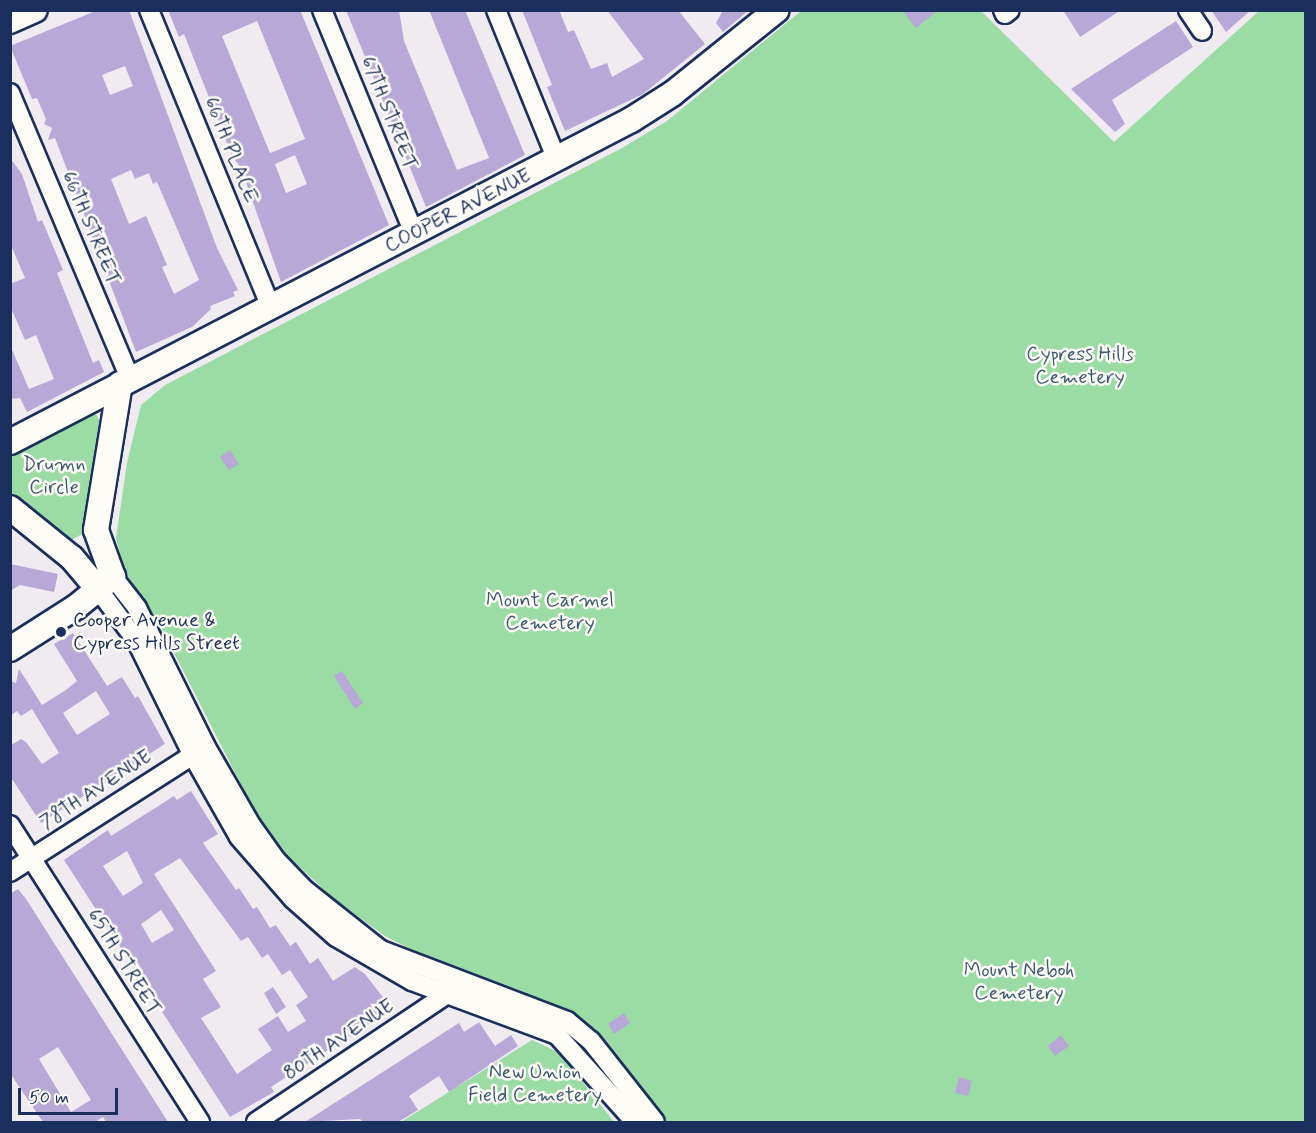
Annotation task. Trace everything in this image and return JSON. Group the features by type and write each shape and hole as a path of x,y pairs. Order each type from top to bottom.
{"main road":[{"path":"10,21 34,10"},
{"name":"COOPER AVENUE","path":"10,442 557,160 672,94 777,10"},
{"path":"106,583 96,530 125,381"},
{"path":"10,508 106,583"},
{"path":"61,548 83,544 96,530"},
{"path":"10,649 106,583"}],"street":[{"name":"66TH PLACE","path":"149,10 271,307"},
{"name":"67TH STREET","path":"322,10 414,233"},
{"path":"496,10 557,160"},
{"path":"1188,10 1202,31"},
{"name":"66TH STREET","path":"10,93 125,381"},
{"path":"106,583 137,608 239,837 293,899 336,937 380,964 447,994 557,1035 576,1051 636,1122"},
{"path":"199,751 276,860 305,890 381,950 567,1021 591,1041 655,1122"},
{"name":"78TH AVENUE","path":"10,872 199,751"},
{"name":"65TH STREET","path":"10,825 200,1122"},
{"name":"80TH AVENUE","path":"256,1122 447,994"}],"green space":[{"path":"801,11 981,11 1114,142 1259,11 1305,11 1305,1122 667,1122 600,1033 577,1015 424,956 385,936 334,899 290,858 258,818 163,631 124,570 116,538 127,463 141,405 165,385 622,148 667,121"},
{"name":"Drumn Circle","path":"76,413 97,415 104,433 86,532 71,540 61,537 11,496 10,450"},
{"name":"New Union Field Cemetery","path":"532,1040 560,1053 614,1122 401,1122"}],"building":[{"path":"98,10 129,10 217,248 238,290 233,292 235,296 210,306 211,309 192,327 136,352 55,138 48,140 52,128 44,124 46,119 37,98 32,99 10,46","holes":["125,66 133,86 110,95 102,75","131,170 135,179 149,173 153,184 157,182 199,280 174,294 162,267 167,265 146,216 129,224 111,179"]},
{"path":"168,10 300,10 389,225 281,282 241,168 232,156 184,34 179,37","holes":["257,21 305,139 270,153 222,36","295,155 307,184 286,193 275,164"]},
{"path":"346,10 399,10 404,41 457,170 489,158 429,10 465,10 525,155 426,207"},
{"path":"522,10 559,10 568,32 574,30 591,69 607,63 612,77 644,59 607,10 678,10 705,44 643,94 565,131 547,87 552,85"},
{"path":"723,10 749,10 723,32 716,23"},
{"path":"902,10 938,10 916,28"},
{"path":"1063,10 1121,10 1080,37"},
{"path":"1211,10 1251,10 1226,32"},
{"path":"1176,21 1193,47 1112,100 1125,124 1115,132 1071,89"},
{"path":"10,158 22,174 38,222 42,220 63,270 57,273 93,363 99,360 104,372 27,412 20,398 10,399 10,345 29,389 54,379 36,335 25,340 10,306 10,284 25,278 10,243"},
{"path":"230,450 239,464 229,470 220,457"},
{"path":"10,564 58,574 54,592 20,585 10,591"},
{"path":"73,633 107,686 122,677 135,698 138,696 165,744 41,823 10,776 10,746 21,739 26,742 42,764 59,753 32,709 21,716 17,711 10,716 10,681 16,683 19,669 42,705 77,681 54,644","holes":["96,691 110,714 77,735 63,713"]},
{"path":"342,671 363,703 355,709 334,676"},
{"path":"191,791 218,834 203,843 236,890 239,888 253,909 257,907 270,928 276,925 290,946 296,942 310,964 318,958 333,981 355,967 365,974 392,1009 271,1087 274,1092 230,1117 64,860 108,830 111,836 174,796 177,800","holes":["127,851 143,883 123,896 103,866","180,858 241,941 248,937 262,958 268,954 282,975 290,970 308,997 296,1005 306,1021 288,1032 278,1016 258,1029 272,1050 237,1074 201,1018 221,1007 203,979 216,971 154,874","161,910 174,930 152,943 141,924"]},
{"path":"18,889 26,899 168,1122 106,1122 103,1117 95,1122 43,1122 10,1073 10,894","holes":["58,1047 91,1100 71,1112 39,1059"]},
{"path":"273,987 286,1007 276,1014 264,993"},
{"path":"624,1013 630,1023 614,1034 608,1024"},
{"path":"479,1022 495,1046 511,1035 518,1046 449,1092 439,1076 409,1096 418,1110 398,1122 363,1122 360,1119 305,1122 459,1023 464,1032"},
{"path":"1061,1035 1069,1046 1055,1056 1048,1046"},
{"path":"959,1077 972,1081 968,1096 955,1093"}],"place":[{"name":"Cooper Avenue & Cypress Hills Street","path":"61,632"}],"park label":[{"name":"Cypress Hills Cemetery","path":"1080,366"},
{"name":"Mount Carmel Cemetery","path":"550,612"},
{"name":"Mount Neboh Cemetery","path":"1019,982"}]}
